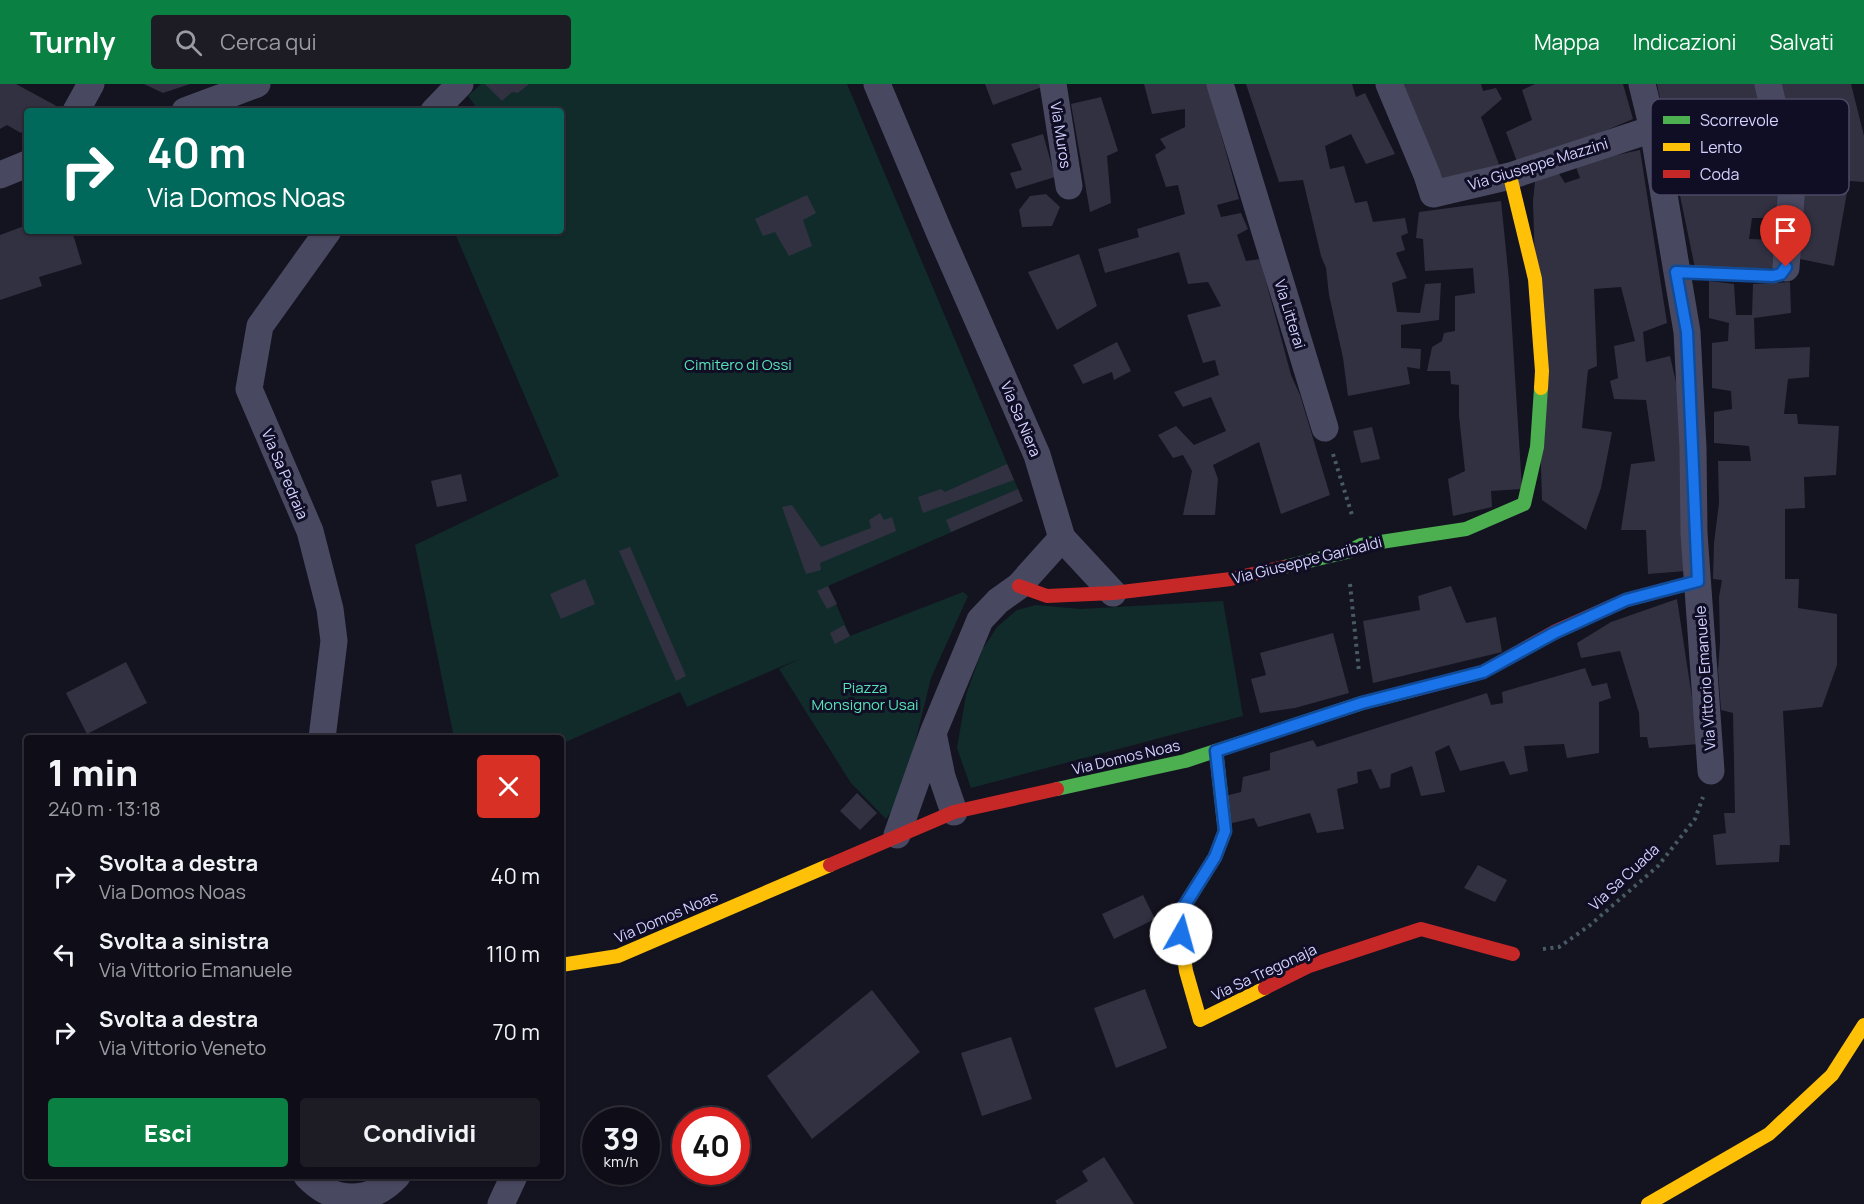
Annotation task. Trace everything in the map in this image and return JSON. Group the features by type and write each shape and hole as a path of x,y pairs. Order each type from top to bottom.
{"street":[{"path":"78,108 91,84"},
{"path":"193,108 257,84"},
{"name":"Via Sa Niera","path":"877,84 1037,455 1062,538"},
{"name":"Via Muros","path":"1053,84 1069,186"},
{"name":"Via Litterai","path":"1220,84 1325,428"},
{"name":"Via Giuseppe Mazzini","path":"1389,84 1433,194 1510,176 1651,130"},
{"name":"Via Vittorio Emanuele","path":"1642,84 1651,121"},
{"path":"1768,84 1772,99"},
{"path":"0,175 24,165"},
{"name":"Via Giuseppe Garibaldi","path":"1019,586 1047,596 1113,593 1232,579 1347,552 1361,545 1466,529 1524,504 1537,447 1542,371 1535,279 1510,176"},
{"name":"Via Vittorio Emanuele","path":"1664,195 1687,332 1698,581 1712,771"},
{"path":"1786,267 1791,195"},
{"name":"Via Sa Pedraia","path":"322,735 334,641 330,609 310,531 249,389 260,326 326,234"},
{"path":"897,835 933,733 980,620 998,601 1019,586 1062,538 1113,593"},
{"name":"Via Domos Noas","path":"564,965 618,956 954,812 1185,761 1362,703 1483,672 1554,633 1626,600 1698,581"},
{"path":"933,733 942,777 954,812"},
{"name":"Via Sa Tregonaja","path":"1216,751 1225,831 1215,857 1178,916 1186,971 1200,1020 1309,966 1421,929 1513,954"},
{"path":"1648,1204 1769,1134 1832,1075 1864,1026"},
{"path":"310,1179 325,1193 351,1200 364,1199 378,1194 395,1179"},
{"path":"501,1204 513,1179"}],"lane":[{"path":"1676,272 1773,276 1781,274 1786,267"}],"path":[{"path":"1325,428 1361,545"},
{"path":"1347,552 1362,703"},
{"name":"Via Sa Cuada","path":"1513,954 1558,947 1589,926 1658,866 1695,819 1712,771"}],"green space":[{"name":"Cimitero di Ossi","path":"481,84 847,84 1023,501 828,586 850,636 963,592 968,596 931,678 902,796 886,819 851,783 779,669 799,659 687,707 680,692 564,743 564,735 453,735 415,545 559,476 455,234 564,234 564,108 477,108 468,96"},
{"path":"1223,601 1243,716 971,788 957,748 966,695 982,650 997,627 1017,610 1036,605 1081,609"}],"building":[{"path":"0,84 16,84 60,108 24,108 24,129 21,133 7,125 0,129"},
{"path":"144,84 190,84 163,93"},
{"path":"485,84 529,84 518,93 512,92 502,101"},
{"path":"985,84 1041,84 1042,87 993,105"},
{"path":"1144,84 1207,84 1239,199 1217,205 1221,217 1241,213 1248,229 1237,235 1246,261 1260,259 1291,375 1300,395 1330,495 1281,514 1259,442 1213,465 1218,479 1215,515 1183,515 1192,471 1183,455 1173,458 1158,435 1176,426 1194,445 1226,431 1211,397 1183,407 1174,392 1219,375 1215,360 1203,363 1187,315 1221,306 1208,282 1188,284 1179,252 1105,273 1098,249 1139,237 1137,229 1185,214 1178,185 1166,187 1155,155 1166,148 1160,139 1185,127 1185,109 1152,114"},
{"path":"1246,84 1352,84 1356,97 1365,93 1395,154 1366,164 1351,134 1325,146 1330,169 1344,166 1355,203 1367,201 1373,222 1405,218 1408,233 1401,236 1405,250 1396,253 1407,278 1392,283 1397,312 1420,313 1425,284 1441,283 1439,320 1401,325 1401,348 1421,349 1420,369 1407,367 1410,384 1348,396 1326,268 1321,256 1303,180 1279,182"},
{"path":"1398,84 1481,84 1483,91 1496,88 1502,99 1481,117 1500,167 1443,186"},
{"path":"1535,84 1623,84 1633,119 1519,167 1506,132 1532,120 1522,90"},
{"path":"1657,84 1758,84 1762,99 1660,99"},
{"path":"1779,84 1851,84 1864,136 1864,182 1849,181 1849,99 1780,99"},
{"path":"1101,97 1118,151 1107,156 1111,203 1090,212 1071,104"},
{"path":"1043,134 1055,177 1016,189 1010,173 1022,170 1011,144"},
{"path":"1640,150 1667,323 1643,332 1646,362 1670,356 1685,422 1686,571 1648,574 1646,530 1621,530 1631,464 1655,461 1646,400 1614,399 1610,381 1618,378 1614,346 1635,341 1621,287 1594,289 1597,366 1588,370 1582,428 1612,432 1601,488 1586,530 1542,500 1533,201 1535,182 1558,172 1565,183 1580,178 1575,164"},
{"path":"1046,194 1060,207 1052,226 1022,227 1019,210 1030,196"},
{"path":"807,195 816,213 803,220 812,246 789,256 775,232 763,236 755,219"},
{"path":"1680,195 1784,195 1784,218 1752,218 1749,239 1781,240 1775,268 1695,268"},
{"path":"1789,195 1847,195 1834,266 1795,258"},
{"path":"1501,201 1509,280 1522,489 1491,491 1492,507 1453,516 1448,479 1465,471 1459,416 1459,385 1451,384 1450,371 1427,371 1432,347 1442,341 1444,333 1455,331 1455,296 1475,293 1473,268 1425,271 1423,239 1416,238 1419,212"},
{"path":"24,226 24,234 73,234 82,264 39,277 42,286 0,300 0,235"},
{"path":"1079,254 1097,306 1057,330 1028,272"},
{"path":"1709,281 1734,284 1736,315 1752,315 1753,284 1790,282 1791,313 1754,318 1755,349 1810,347 1809,377 1788,379 1784,414 1797,414 1798,424 1839,426 1836,475 1804,477 1805,508 1785,509 1785,579 1799,579 1798,608 1837,614 1837,665 1822,707 1783,711 1790,845 1780,845 1779,862 1716,865 1713,835 1726,833 1724,813 1735,813 1733,713 1721,710 1718,670 1719,597 1722,580 1713,579 1714,543 1719,503 1718,461 1751,461 1749,446 1714,443 1714,412 1732,409 1731,391 1712,388 1712,343 1728,341 1729,323 1709,318"},
{"path":"1117,342 1131,371 1114,380 1112,372 1083,384 1073,365"},
{"path":"1372,427 1380,459 1361,463 1353,431"},
{"path":"1007,464 1014,480 923,513 918,497 941,489 945,492"},
{"path":"461,474 467,501 437,507 431,481"},
{"path":"1018,489 1023,501 951,532 946,520"},
{"path":"792,505 821,547 871,528 869,520 880,513 884,520 892,517 896,531 820,563 821,570 806,574 782,507"},
{"path":"630,547 686,676 676,681 619,551"},
{"path":"585,579 595,604 561,619 550,594"},
{"path":"828,586 837,604 827,609 817,591"},
{"path":"1451,586 1466,623 1496,617 1502,652 1373,683 1363,621 1420,610 1418,596"},
{"path":"1677,599 1699,744 1649,748 1647,737 1640,737 1639,713 1620,651 1581,658 1577,643 1611,622"},
{"path":"844,625 850,636 835,644 830,633"},
{"path":"1333,633 1349,693 1295,708 1260,713 1251,679 1266,675 1260,653"},
{"path":"126,662 147,703 87,734 66,693"},
{"path":"1585,668 1592,686 1607,683 1611,698 1599,702 1599,753 1567,758 1564,744 1524,746 1528,771 1510,775 1504,761 1460,771 1449,745 1435,752 1445,792 1421,796 1412,766 1391,774 1390,787 1380,789 1371,769 1357,772 1358,783 1337,789 1344,829 1317,833 1310,813 1258,827 1254,818 1228,824 1221,797 1241,792 1243,777 1270,770 1270,753 1313,740 1317,747 1487,693 1491,705 1503,703 1502,692"},
{"path":"857,793 877,813 860,830 840,811"},
{"path":"1478,865 1507,880 1495,902 1464,888"},
{"path":"1143,895 1155,919 1114,939 1102,914"},
{"path":"1145,989 1167,1048 1116,1068 1094,1008"},
{"path":"872,990 920,1052 812,1139 767,1076"},
{"path":"1011,1037 1032,1099 982,1116 961,1053"},
{"path":"1104,1157 1134,1204 1057,1204 1055,1201 1088,1181 1082,1171"}],"traffic: fast":[{"path":"1284,567 1347,552 1361,545 1466,529 1524,504 1537,447 1541,388"},
{"path":"1057,789 1185,761 1362,703 1414,690"}],"traffic: slow":[{"path":"1510,176 1535,279 1542,371 1541,388"},
{"path":"1216,751 1225,831 1215,857 1178,916 1186,971 1200,1020 1265,988"},
{"path":"564,965 618,956 830,865"},
{"path":"1648,1204 1769,1134 1832,1075 1864,1025"}],"traffic: jam":[{"path":"1019,586 1047,596 1113,593 1231,579 1284,567"},
{"path":"1414,690 1483,672 1554,632 1626,600 1698,581"},
{"path":"830,865 954,812 1057,789"},
{"path":"1265,988 1309,966 1421,929 1513,954"}],"route":[{"path":"1181,934 1178,916 1215,857 1225,831 1216,751 1362,703 1483,672 1554,633 1626,600 1698,581 1694,533 1693,448 1687,332 1676,272 1773,276 1781,274 1786,267"}],"park label":[{"name":"Piazza Monsignor Usai","path":"865,696"}]}
